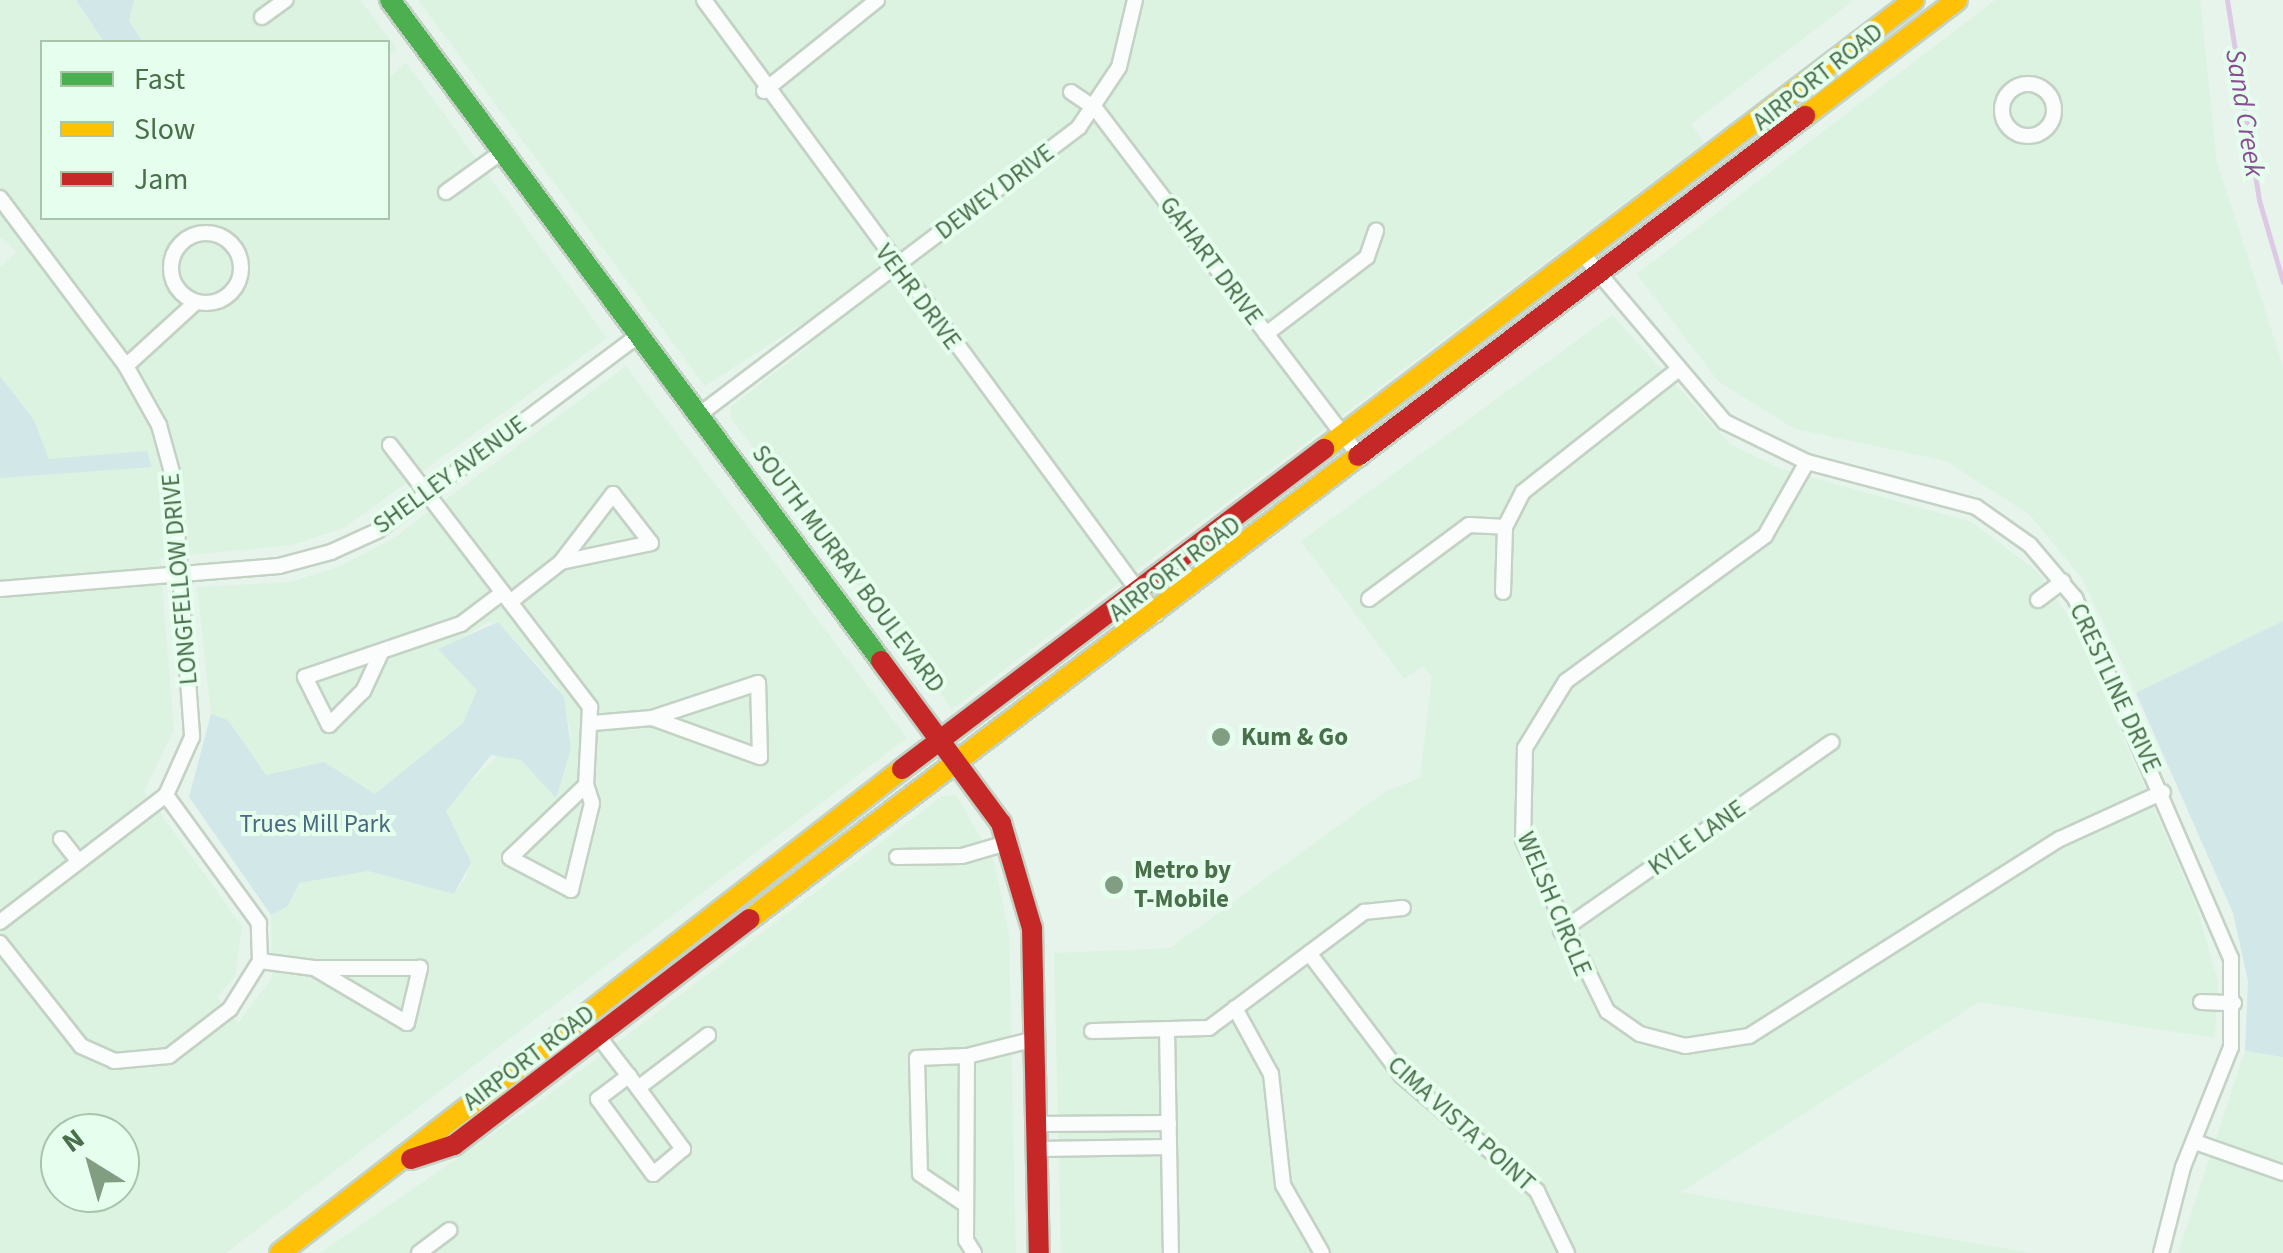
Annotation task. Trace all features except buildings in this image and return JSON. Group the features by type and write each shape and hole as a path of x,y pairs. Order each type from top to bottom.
{"main road":[{"name":"SOUTH MURRAY BOULEVARD","path":"392,0 962,763 1010,842 1032,928 1039,1253"},
{"name":"AIRPORT ROAD","path":"280,1253 412,1158 439,1122 942,736 1344,436 1914,0"},
{"name":"AIRPORT ROAD","path":"412,1158 454,1145 598,1037 1601,276 1950,2"}],"street":[{"path":"262,18 285,0"},
{"name":"VEHR DRIVE","path":"704,0 764,90 1156,615"},
{"path":"764,90 877,0"},
{"name":"DEWEY DRIVE","path":"700,414 895,267 1095,108 1119,67 1136,0"},
{"name":"GAHART DRIVE","path":"1071,92 1095,108 1361,459"},
{"path":"446,192 503,151"},
{"name":"LONGFELLOW DRIVE","path":"0,198 126,366 166,452 192,737 166,796 0,922"},
{"path":"1266,334 1367,257 1376,230"},
{"path":"126,366 196,302 218,302 241,278 234,245 214,232 190,236 173,254 172,279 196,302"},
{"name":"CRESTLINE DRIVE","path":"1582,253 1675,372 1725,422 1807,462 1976,507 2063,581 2163,792 2224,934 2234,1004 2225,1070 2195,1142 2161,1253"},
{"name":"SHELLEY AVENUE","path":"0,589 180,575 331,552 426,495 640,334"},
{"path":"1504,592 1505,527 1523,492 1675,372"},
{"path":"390,445 506,598 574,677 593,723 586,784 592,803 571,890 510,858 586,784"},
{"name":"WELSH CIRCLE","path":"1807,462 1765,536 1566,681 1541,711 1521,768 1518,813 1561,931 1595,997 1622,1024 1662,1042 1729,1043 2060,840 2163,792"},
{"path":"380,655 363,691 329,725 304,677 380,655 462,624 506,598 561,562 613,494 651,544 561,562"},
{"path":"1370,600 1469,525 1505,527"},
{"path":"2038,600 2063,581"},
{"path":"593,723 652,718 758,683 760,757 674,730 652,718"},
{"name":"KYLE LANE","path":"1561,931 1832,742"},
{"path":"0,943 81,1046 133,1064 169,1056 230,1009 260,961 250,907 166,796"},
{"path":"61,839 78,861"},
{"path":"897,856 962,856 1010,842"},
{"path":"1092,1031 1209,1028 1364,912 1404,908"},
{"name":"CIMA VISTA POINT","path":"1309,953 1402,1076 1537,1191 1568,1253"},
{"path":"260,961 314,968 420,968 406,1023 330,985 314,968"},
{"path":"2200,1002 2234,1004"},
{"path":"1235,1008 1271,1074 1283,1185 1322,1253"},
{"path":"1167,1029 1172,1253"},
{"path":"598,1037 633,1082 683,1149 653,1174 598,1100 633,1082 708,1035"},
{"path":"966,1205 920,1174 917,1058 967,1056 1035,1039"},
{"path":"967,1056 966,1205 974,1253"},
{"path":"1037,1124 1169,1123"},
{"path":"1109,1124 1109,1147"},
{"path":"2195,1142 2283,1173"},
{"path":"1038,1149 1170,1146"},
{"path":"419,1253 449,1230"}],"shaded area":[{"path":"0,0 76,0 103,40 40,40 40,220 390,220 390,77 406,62 607,338 344,528 292,545 160,558 174,730 144,791 242,926 235,977 217,997 238,1023 272,978 271,915 287,907 298,883 368,871 454,894 467,876 463,843 445,820 450,801 501,753 521,760 556,797 571,733 557,686 498,622 487,623 450,645 477,690 463,723 375,794 323,762 266,775 228,720 211,714 197,587 290,582 338,567 392,539 626,366 907,738 226,1253 0,1253 0,478 152,466 147,451 49,460 34,420 0,376 0,267 17,252 0,237"},
{"path":"134,0 360,0 397,49 390,54 390,40 142,40 129,21"},
{"path":"418,0 1854,0 1691,124 1704,143 952,709 730,417 731,406 810,346 798,326 705,386"},
{"path":"1995,0 2200,0 2217,162 2283,366 2283,621 2136,693 2083,580 2030,515 1946,461 1795,429 1718,381 1637,274"},
{"path":"1612,315 1730,444 1781,469 1972,522 2038,572 2074,625 2196,905 2218,982 2215,1038 1979,1002 1681,1192 2031,1253 1061,1253 1054,953 1170,948 1386,791 1420,778 1432,676 1423,666 1404,679 1301,541"},
{"path":"956,795 994,861 1009,934 1016,1253 320,1253 543,1099 942,796"},
{"path":"2245,1051 2283,1057 2283,1253 2178,1253"}],"green space":[{"path":"76,0 134,0 129,21 142,40 103,40"},
{"path":"0,376 34,420 49,459 147,451 152,467 0,478"},
{"path":"2283,621 2283,1057 2245,1051 2248,981 2233,913 2136,693"},
{"name":"Trues Mill Park","path":"498,622 564,697 571,749 556,798 521,760 491,755 446,811 471,862 454,894 368,871 299,883 287,907 271,915 189,797 211,714 228,720 266,775 324,762 375,794 463,723 477,690 438,649"}],"waterway":[{"name":"Sand Creek","path":"2227,0 2259,200 2283,282"}],"traffic: fast":[{"path":"390,0 881,661"}],"traffic: slow":[{"path":"1324,449 1914,0"},
{"path":"1805,116 1957,0"},
{"path":"750,919 1358,456"},
{"path":"280,1253 902,769"}],"traffic: jam":[{"path":"1358,456 1805,116"},
{"path":"902,769 1324,449"},
{"path":"881,661 1001,823 1032,928 1039,1253"},
{"path":"411,1159 454,1145 750,919"}],"place":[{"name":"Kum & Go","path":"1221,737"},
{"name":"Metro by T-Mobile","path":"1114,885"}]}
